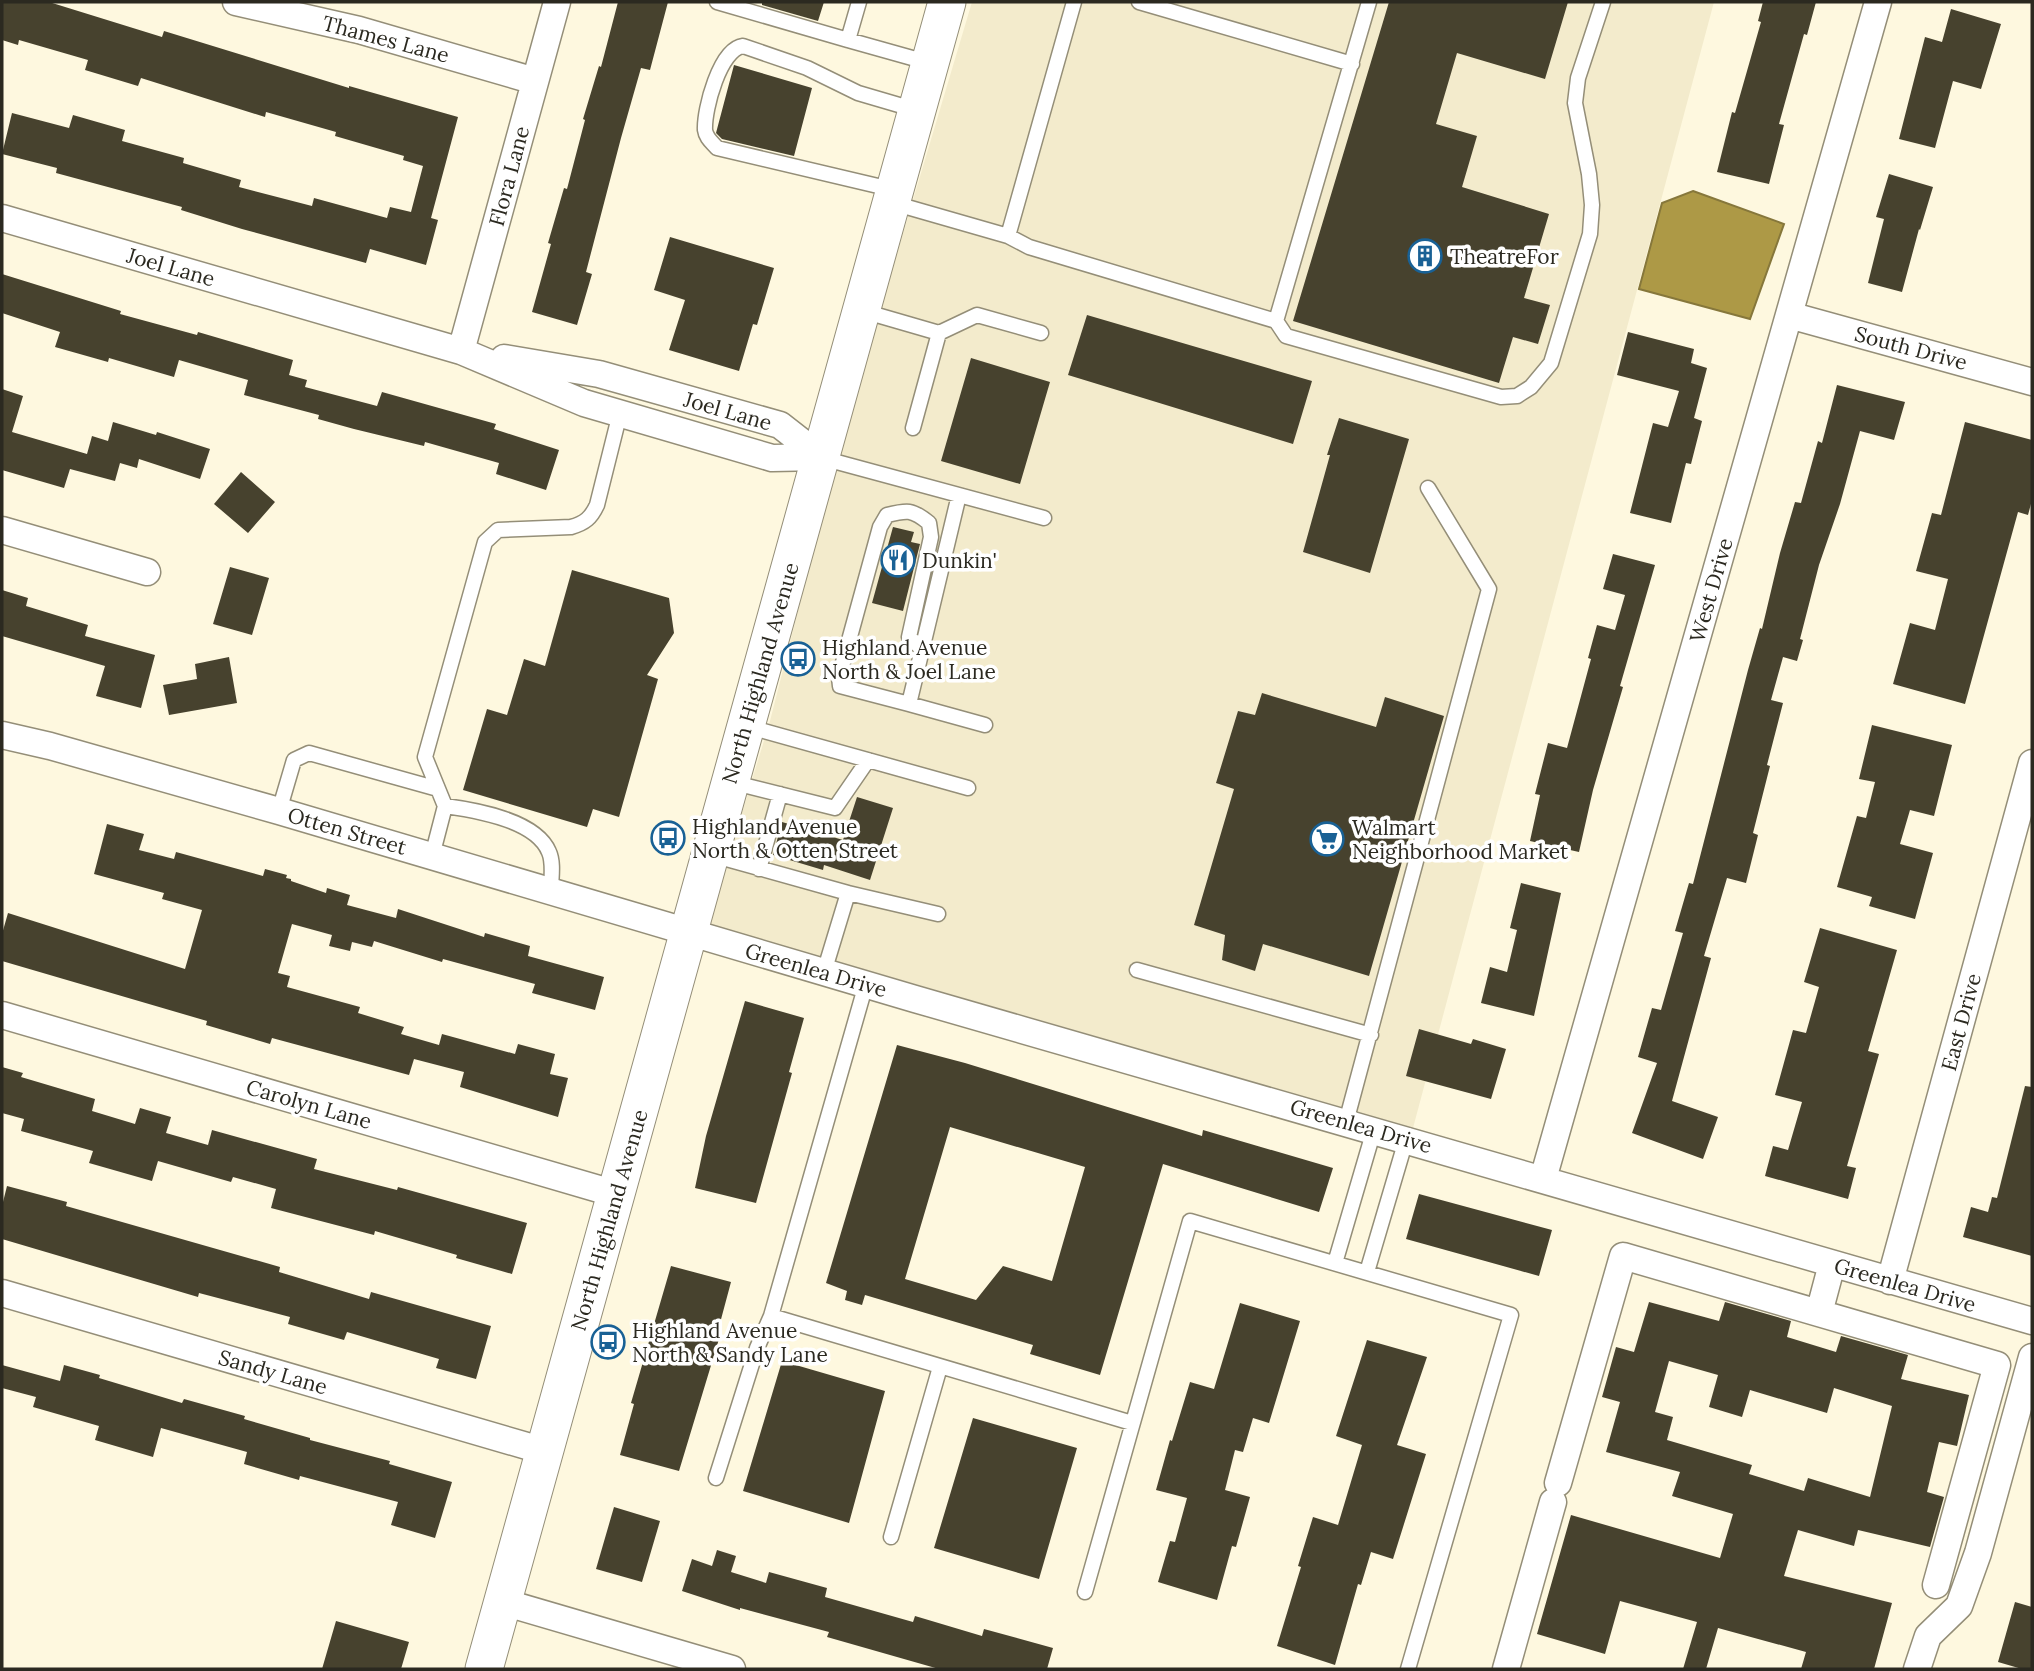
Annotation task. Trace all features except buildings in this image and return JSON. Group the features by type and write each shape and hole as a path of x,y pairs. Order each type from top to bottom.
{"street":[{"name":"Thames Lane","path":"236,2 359,30 535,81"},
{"name":"Flora Lane","path":"461,351 557,2"},
{"name":"North Highland Avenue","path":"484,1669 947,2"},
{"name":"West Drive","path":"1543,1179 1878,2"},
{"name":"Joel Lane","path":"2,218 461,351 599,374 780,425 821,457"},
{"name":"South Drive","path":"1789,315 2032,382"},
{"name":"Joel Lane","path":"461,351 584,403 772,458 821,457"},
{"path":"2,530 147,572"},
{"name":"Otten Street","path":"4,745 50,746 690,933"},
{"name":"East Drive","path":"1890,1281 2032,762"},
{"name":"Greenlea Drive","path":"690,933 2032,1321"},
{"name":"Carolyn Lane","path":"2,1015 616,1194"},
{"path":"1506,1669 1623,1256 1997,1365 1936,1585"},
{"path":"1819,1313 1832,1264"},
{"name":"Sandy Lane","path":"2,1293 544,1451"},
{"path":"1917,1669 1928,1636 1959,1606 1963,1596 1978,1553 2032,1357"},
{"path":"503,1602 732,1669"}],"lane":[{"path":"717,2 931,63"},
{"path":"848,40 859,2"},
{"path":"1008,236 1074,2"},
{"path":"1140,2 1352,64"},
{"path":"1276,321 1369,2"},
{"path":"917,111 858,93 807,68 743,46 736,47 727,55 716,75 705,130 708,139 718,148 893,196 1008,236 1029,247 1276,321 1286,336 1501,397 1517,396 1531,387 1551,363 1590,234 1592,205 1589,174 1576,103 1578,78 1603,2"},
{"path":"862,311 939,333 977,315 1041,333"},
{"path":"913,428 939,333"},
{"path":"432,856 445,806 425,757 485,542 498,530 571,527 583,524 591,517 597,505 620,413"},
{"path":"821,457 1044,518"},
{"path":"1346,1122 1489,589 1428,488"},
{"path":"909,704 959,495"},
{"path":"922,649 909,637 931,537 929,523 906,510 887,515 880,527 839,677 840,685 985,725"},
{"path":"745,726 968,788"},
{"path":"279,811 295,760 309,753 438,789"},
{"path":"730,782 835,808 868,760"},
{"path":"759,869 780,794"},
{"path":"445,806 474,810 523,826 541,840 549,851 551,861 551,891"},
{"path":"710,855 848,893 938,914"},
{"path":"824,972 848,893"},
{"path":"1137,970 1371,1035"},
{"path":"716,1478 757,1348 771,1317 866,984"},
{"path":"1335,1263 1374,1130"},
{"path":"1367,1272 1406,1140"},
{"path":"1084,1592 1190,1221 1511,1315 1409,1669"},
{"path":"771,1317 1132,1423"},
{"path":"891,1537 940,1367"}],"shaded area":[{"path":"972,2 1714,2 1413,1128 708,924 770,721 842,438"},
{"path":"1693,191 1784,224 1750,319 1639,289 1662,203"}],"place":[{"name":"TheatreFor","path":"1425,256"},
{"name":"Dunkin'","path":"898,560"},
{"name":"Highland Avenue North & Joel Lane","path":"798,659"},
{"name":"Highland Avenue North & Otten Street","path":"668,838"},
{"name":"Walmart Neighborhood Market","path":"1327,839"},
{"name":"Highland Avenue North & Sandy Lane","path":"608,1342"}]}
